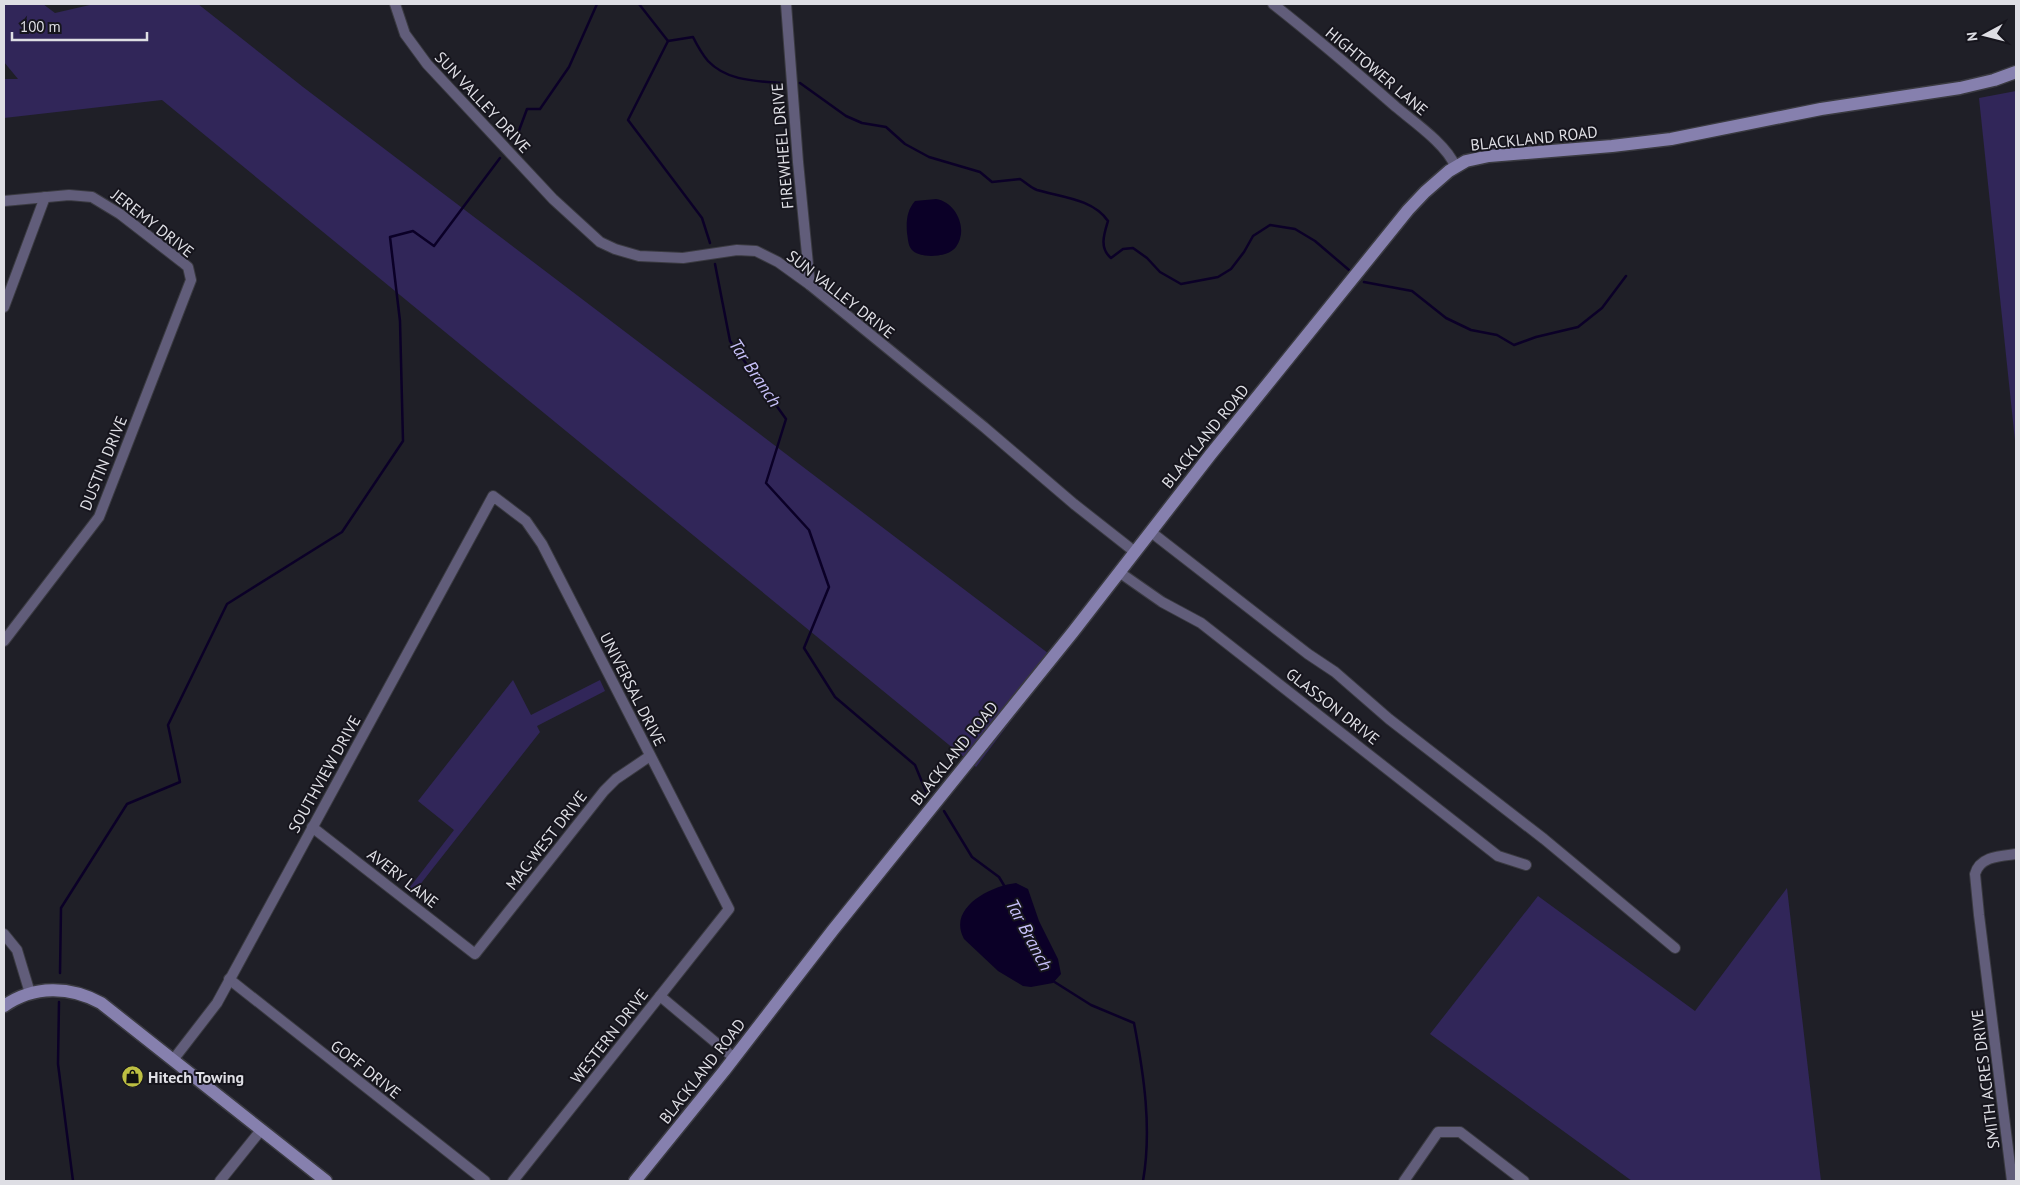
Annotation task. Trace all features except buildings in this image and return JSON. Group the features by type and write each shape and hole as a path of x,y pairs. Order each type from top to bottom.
{"street":[{"name":"SUN VALLEY DRIVE","path":"395,4 405,34 427,64 553,199 600,242 615,249 639,256 683,258 737,250 756,251 778,262 810,285 1074,504 1135,552"},
{"name":"FIREWHEEL DRIVE","path":"786,4 810,285"},
{"name":"HIGHTOWER LANE","path":"1273,4 1427,133 1452,157 1455,166"},
{"name":"BLACKLAND ROAD","path":"635,1181 1211,454 1408,210 1425,192 1455,166 1466,161 1489,156 1671,139 1821,109 1960,88 1994,80 2016,72"},
{"name":"JEREMY DRIVE","path":"4,201 70,195 92,197 120,214 176,257 188,267 191,275"},
{"path":"4,307 45,198"},
{"name":"DUSTIN DRIVE","path":"4,640 99,518 191,280 191,275"},
{"name":"UNIVERSAL DRIVE","path":"493,496 526,521 542,544 729,909"},
{"name":"SOUTHVIEW DRIVE","path":"174,1060 217,1003 493,496"},
{"path":"1151,532 1308,654 1335,672 1390,719 1544,839 1675,948"},
{"name":"GLASSON DRIVE","path":"1119,572 1162,602 1201,623 1498,856 1526,865"},
{"name":"MAC-WEST DRIVE","path":"475,954 604,792 616,779 650,756"},
{"name":"AVERY LANE","path":"312,827 475,954"},
{"name":"SMITH ACRES DRIVE","path":"2012,1181 1975,874 1977,867 1983,862 1999,856 2016,854"},
{"name":"WESTERN DRIVE","path":"513,1181 729,909"},
{"path":"4,934 17,950 30,993"},
{"name":"GOFF DRIVE","path":"229,979 484,1181"},
{"path":"4,1006 30,993 66,991 101,1003 326,1181"},
{"path":"660,996 733,1057"},
{"path":"220,1181 261,1130"},
{"path":"1404,1181 1438,1132 1460,1132 1524,1181"}],"shaded area":[{"path":"4,4 43,4 55,13 94,4 198,4 303,87 1057,660 976,767 162,100 4,118 4,79 18,79 4,62"},
{"path":"2016,91 2016,450 1979,98"},
{"path":"513,680 531,715 600,680 605,691 537,726 540,732 415,891 410,887 454,830 418,801"},
{"path":"1787,888 1821,1181 1632,1181 1430,1034 1538,896 1695,1011"}],"water":[{"path":"936,199 943,201 955,211 961,225 960,240 953,250 942,255 929,256 917,254 911,249 908,240 907,229 910,208 915,201"},
{"path":"1016,883 1028,889 1039,921 1058,959 1061,974 1053,983 1031,987 1023,986 998,971 964,939 960,928 961,918 966,908 984,894"}],"waterway":[{"path":"514,144 527,109 540,109 569,67 597,4"},
{"name":"Tar Branch","path":"639,4 668,41 628,120 702,218 710,243"},
{"path":"668,41 693,37 708,61 724,73 742,79 781,83"},
{"path":"800,83 846,116 862,123 886,127 905,144 929,157 980,172 992,182 1020,179 1037,190 1085,203 1102,214 1108,221 1104,245 1107,254 1111,258 1123,249 1133,248 1147,258 1160,272 1181,284 1218,277 1231,269 1253,236 1270,225 1295,229 1315,241 1349,270"},
{"path":"60,973 61,908 127,804 180,782 168,725 227,604 342,532 403,441 400,321 390,237 413,231 434,246 500,158"},
{"name":"Tar Branch","path":"715,264 730,341 786,419 766,483 809,530 829,587 804,648 835,697 915,765 927,794"},
{"path":"1364,282 1412,291 1446,318 1471,330 1497,335 1514,345 1536,337 1578,327 1602,308 1626,276"},
{"name":"Tar Branch","path":"944,811 972,857 999,877 1005,887"},
{"name":"Tar Branch","path":"1053,981 1091,1005 1134,1023 1146,1102 1147,1142 1143,1181"},
{"path":"59,1002 58,1064 73,1181"}],"place":[{"name":"Hitech Towing","path":"132,1077"}]}
